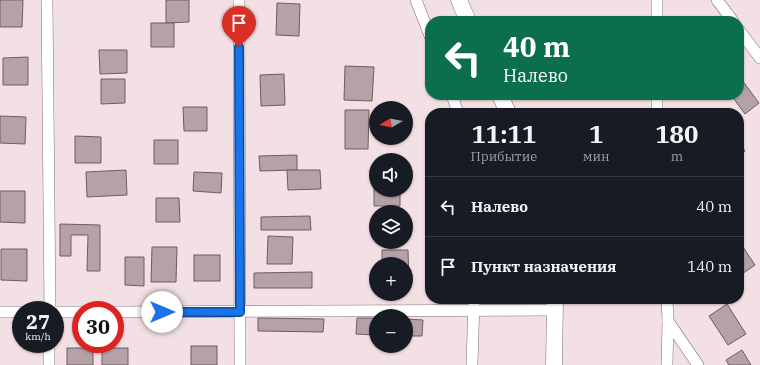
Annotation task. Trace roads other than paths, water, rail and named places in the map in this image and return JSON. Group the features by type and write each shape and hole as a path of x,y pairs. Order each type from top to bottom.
{"main road":[{"path":"459,0 466,16"},
{"path":"554,365 555,304"}],"street":[{"path":"47,0 50,301"},
{"path":"239,0 240,365"},
{"path":"416,0 425,23"},
{"path":"657,0 657,16"},
{"path":"717,0 729,16"},
{"path":"744,37 760,58"},
{"path":"472,365 473,304"},
{"path":"124,312 240,312 473,304 555,304"},
{"path":"667,304 667,365"},
{"path":"0,312 12,312"},
{"path":"668,321 698,365"},
{"path":"49,365 50,353"}]}
